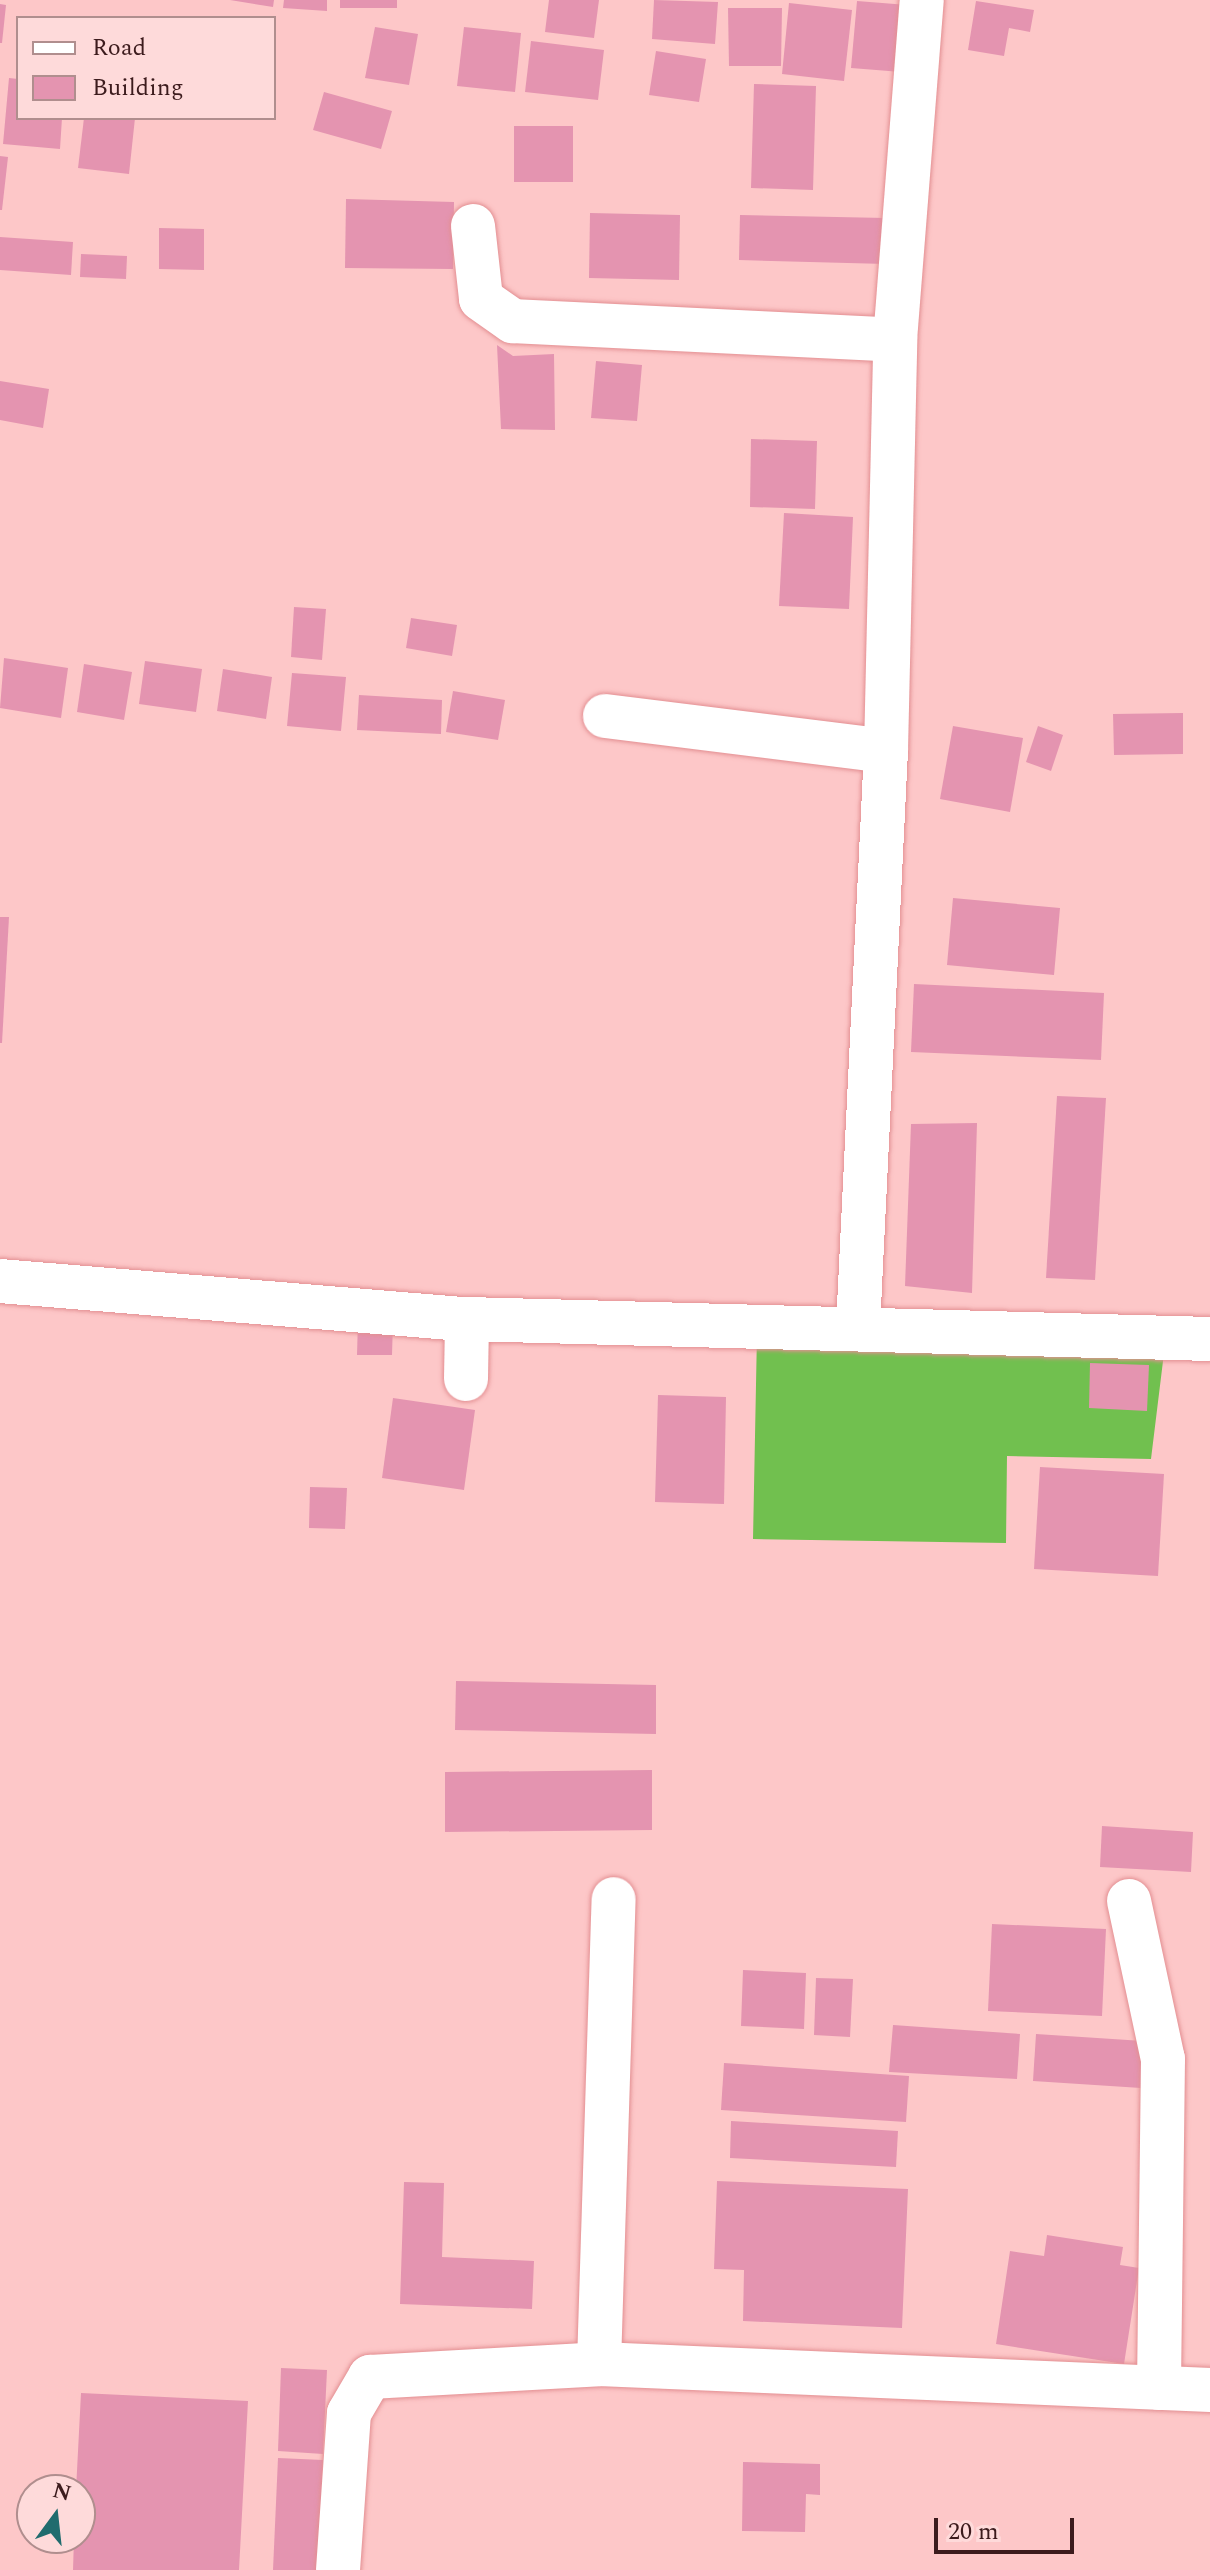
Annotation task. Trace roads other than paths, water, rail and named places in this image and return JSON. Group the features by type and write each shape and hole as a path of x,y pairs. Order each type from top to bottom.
{"street":[{"path":"858,1327 886,751 895,340 922,0"},
{"path":"473,226 481,299 513,321 895,340"},
{"path":"605,716 886,751"},
{"path":"0,1281 467,1319 858,1327 1210,1339"},
{"path":"466,1379 467,1319"},
{"path":"599,2364 614,1899"},
{"path":"1129,1901 1163,2059 1159,2388"},
{"path":"338,2570 349,2413 370,2377 599,2364 1210,2390"}]}
